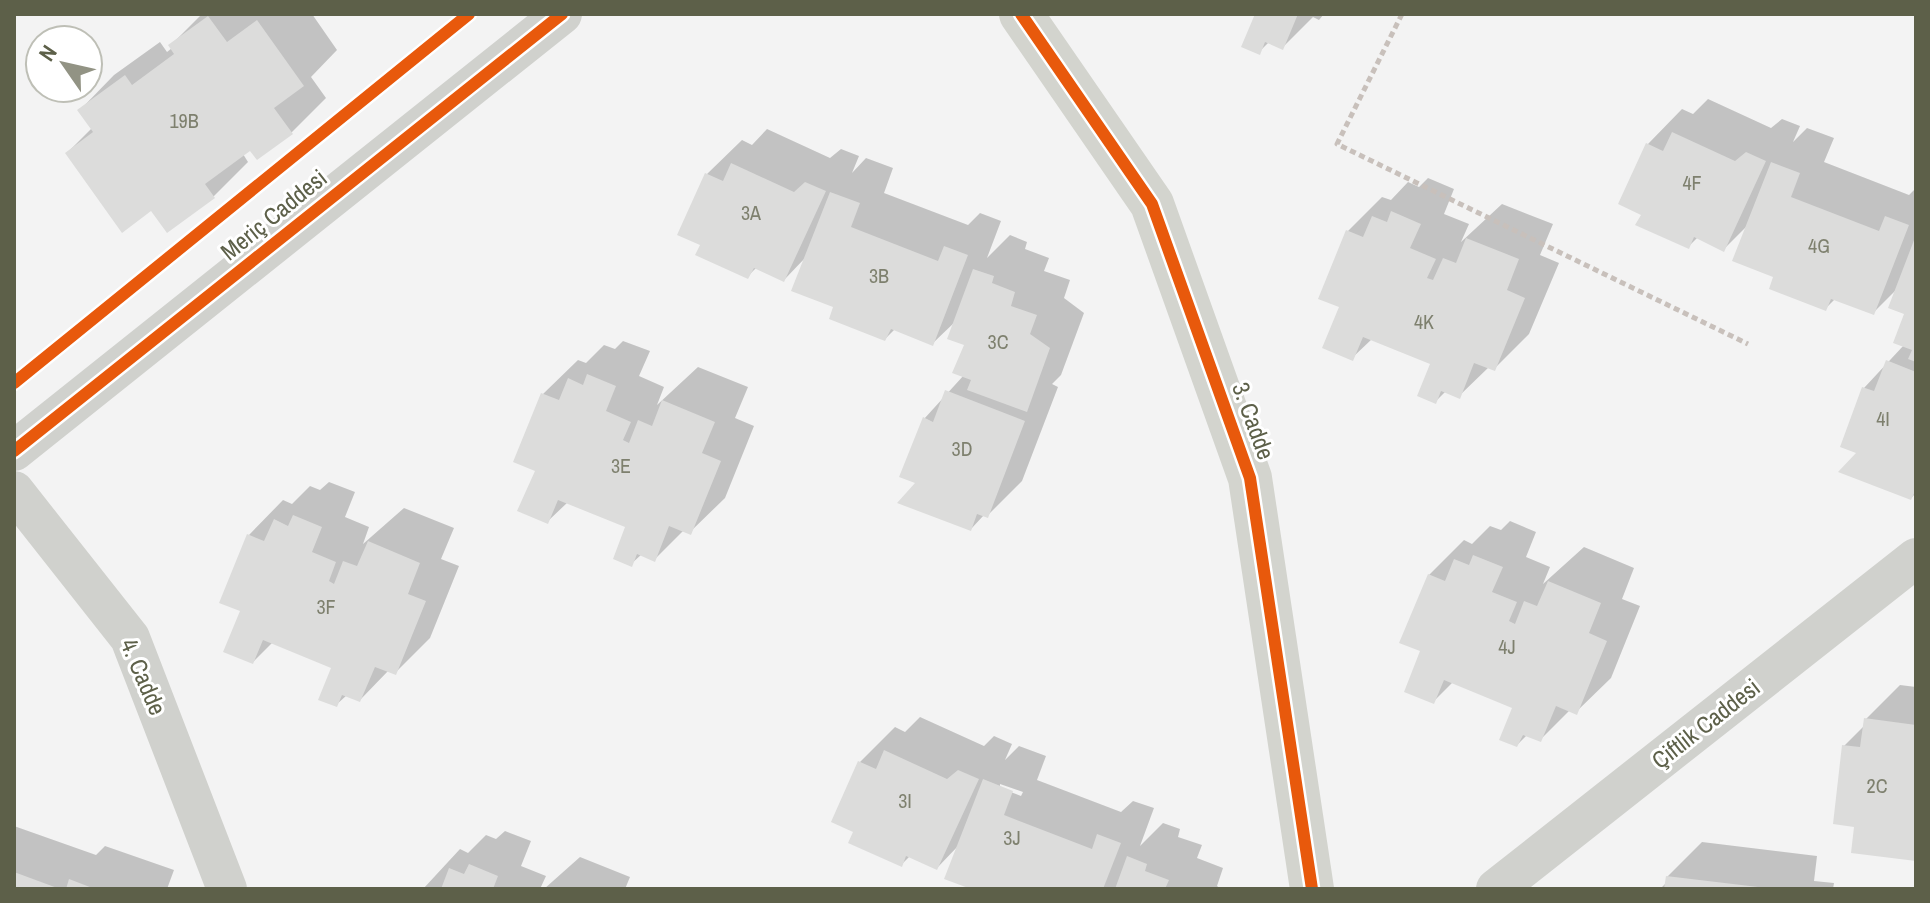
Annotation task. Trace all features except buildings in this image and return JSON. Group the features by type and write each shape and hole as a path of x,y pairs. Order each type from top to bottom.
{"street":[{"name":"Meriç Caddesi","path":"14,451 562,14"},
{"name":"3. Cadde","path":"1021,14 1152,204 1250,478 1312,889"},
{"name":"4. Cadde","path":"14,491 130,638 227,889"},
{"name":"Çiftlik Caddesi","path":"1496,889 1916,558"}],"path":[{"path":"1402,14 1337,144 1748,344"}],"cycle path":[{"path":"14,383 469,14"},
{"path":"14,451 562,14"},
{"path":"1021,14 1152,204 1250,478 1312,889"}]}
